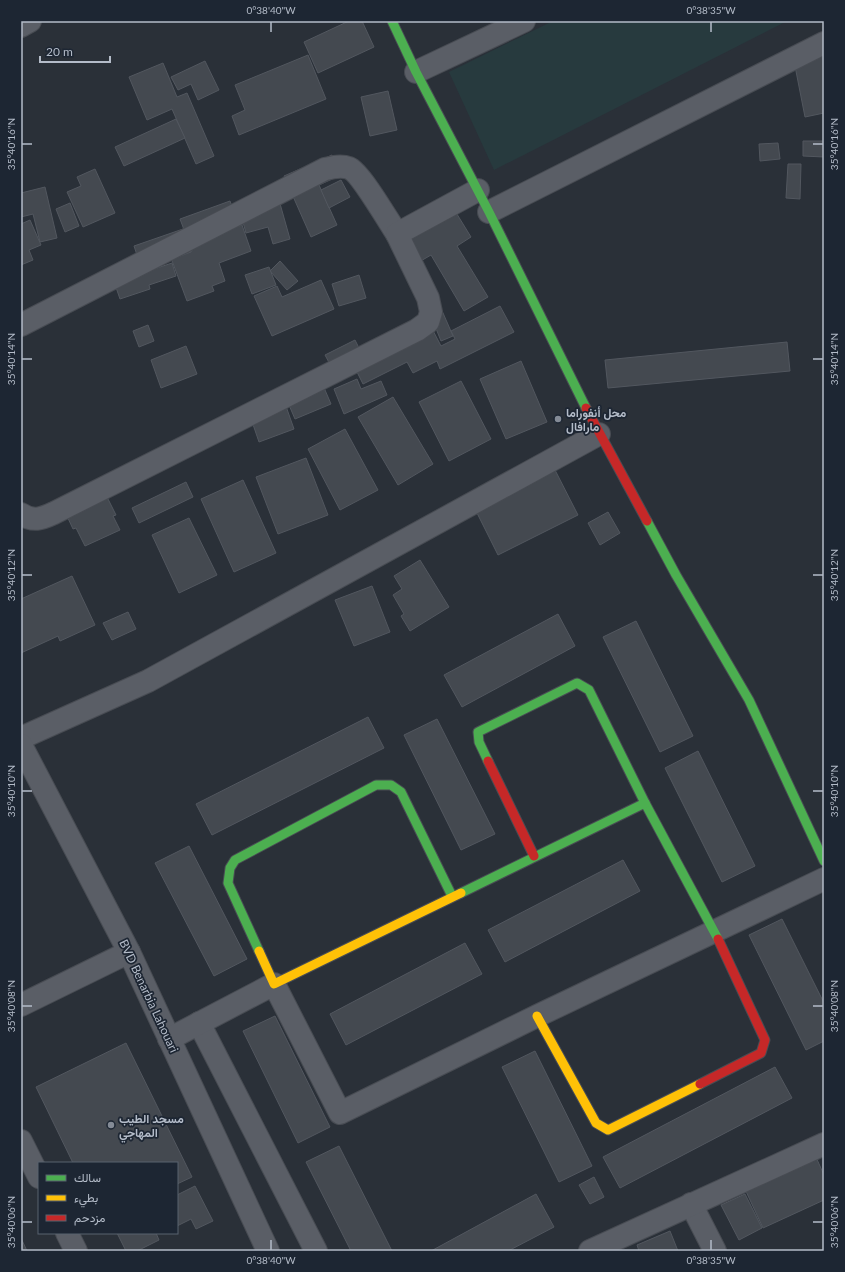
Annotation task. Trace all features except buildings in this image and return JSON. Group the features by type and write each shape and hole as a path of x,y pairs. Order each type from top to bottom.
{"street":[{"path":"21,26 30,21"},
{"path":"392,21 416,72 478,190 599,434 676,576 749,700 824,861"},
{"path":"416,72 524,21"},
{"path":"489,212 824,43"},
{"path":"21,325 325,169 337,166 351,168 362,180 397,234 428,298 430,312 428,322 417,330 54,513 40,519 32,519 21,514"},
{"path":"397,234 478,190"},
{"path":"21,738 148,681 599,434"},
{"path":"534,856 479,742 478,732 578,683 589,690 645,802 714,931 765,1040 761,1053 608,1130 596,1123 537,1016"},
{"name":"BVD Benarbia Lahouari","path":"21,745 129,952 268,1251"},
{"path":"452,896 401,792 391,785 376,785 235,860 230,868 228,883 274,984 340,1113 537,1016 824,879"},
{"path":"169,1038 274,984 645,802"},
{"path":"21,1005 129,952"},
{"path":"199,1023 316,1251"},
{"path":"21,1141 38,1175"},
{"path":"590,1251 824,1144"},
{"path":"691,1204 715,1251"},
{"path":"68,1234 76,1251"}],"green space":[{"path":"553,21 787,21 494,170 449,72"}],"traffic: fast":[{"path":"392,21 416,72 489,212 586,408"},
{"path":"647,521 676,575 749,700 824,861"},
{"path":"488,761 479,742 478,732 577,683 589,690 645,803 718,939"},
{"path":"259,951 228,883 230,868 235,860 376,785 391,785 401,792 452,896"},
{"path":"461,893 645,803"}],"traffic: slow":[{"path":"259,951 274,984 461,893"},
{"path":"537,1016 596,1123 608,1130 700,1084"}],"traffic: jam":[{"path":"586,408 647,521"},
{"path":"488,761 534,856"},
{"path":"700,1084 761,1053 765,1040 718,939"}],"place":[{"name":"محل أنفوراما مارافال","path":"558,419"},
{"name":"مسجد الطيب المهاجي","path":"111,1125"}]}
